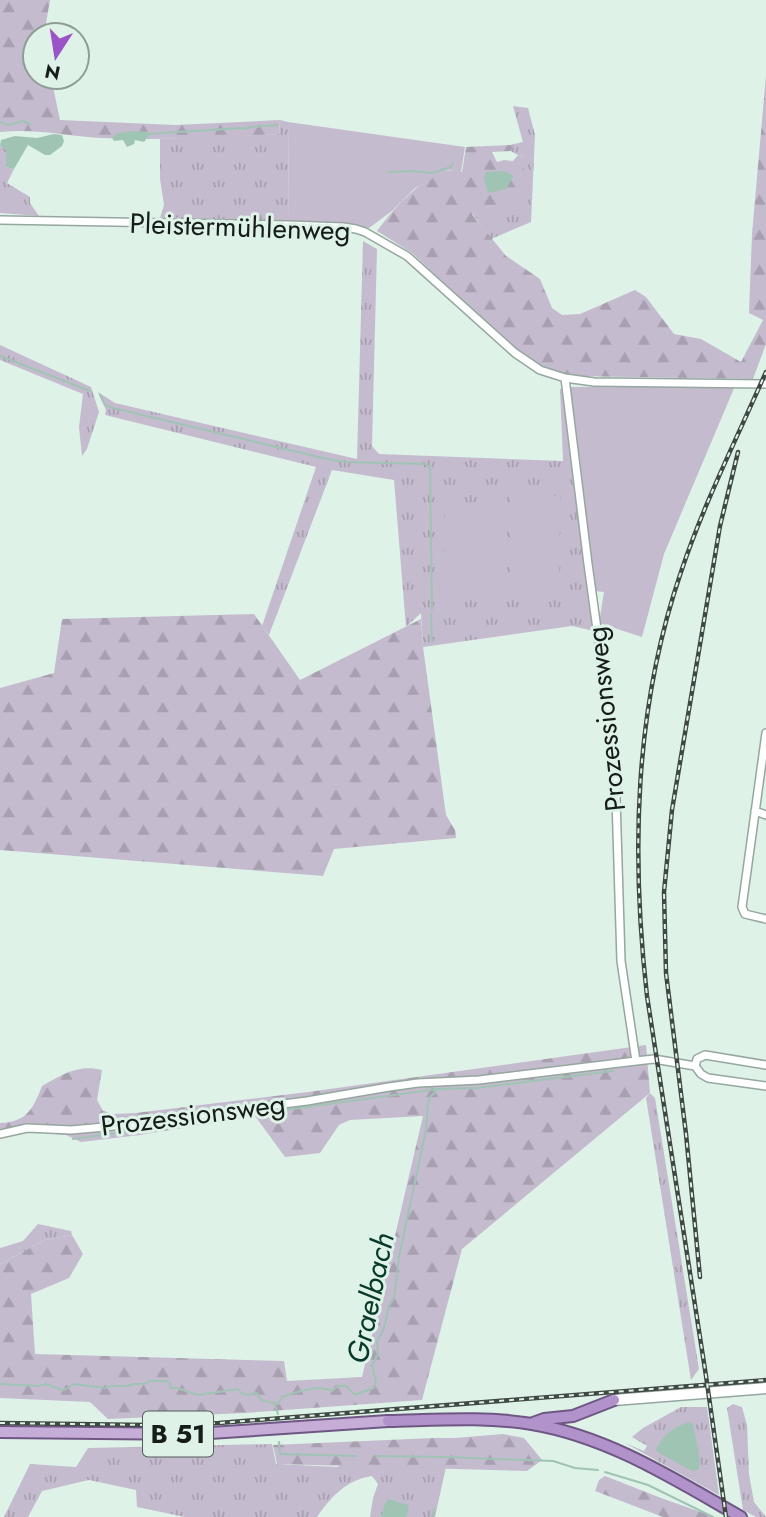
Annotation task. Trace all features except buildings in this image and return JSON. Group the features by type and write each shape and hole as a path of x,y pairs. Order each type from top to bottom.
{"highway":[{"path":"531,1424 544,1419 573,1416 614,1400"},
{"name":"B 51","path":"388,1421 466,1419 531,1424 578,1435 608,1445 653,1467 741,1517"}],"main road":[{"path":"614,1400 766,1388"},
{"name":"B 51","path":"0,1432 195,1434 388,1421"}],"street":[{"name":"Pleistermühlenweg","path":"0,220 356,229 407,256 515,353 540,370 565,378 594,382 766,384"},
{"name":"Prozessionsweg","path":"565,378 613,745 621,961 636,1060"},
{"path":"766,733 742,907 743,912 749,916 766,919"},
{"path":"755,811 766,815"},
{"name":"Prozessionsweg","path":"695,1066 698,1059 705,1055 766,1065"},
{"name":"Prozessionsweg","path":"0,1134 27,1128 71,1130 106,1127 307,1101 398,1086 479,1080 636,1060 654,1059 695,1066 708,1078 766,1086"}],"green space":[{"path":"0,0 50,0 46,21 21,21 21,91 54,91 60,120 175,125 280,120 279,134 190,138 101,138 26,131 0,132"},
{"path":"766,75 766,344 753,379 567,376 543,369 519,354 412,253 377,231 416,188 446,171 462,172 466,147 510,145 514,147 510,151 492,152 497,162 513,161 518,155 524,156 524,185 519,195 514,200 472,214 506,256 540,279 552,308 562,315 580,314 635,290 646,297 674,334 701,339 741,362 763,320 749,313 752,234"},
{"path":"513,106 528,108 535,135 531,222 491,239 472,213 491,206 524,156 510,151 513,147 510,145 523,142"},
{"path":"280,120 288,122 289,222 160,218 164,205 160,179 160,139 279,134"},
{"path":"288,122 465,147 461,172 448,170 414,189 392,211 369,228 338,223 289,222"},
{"path":"0,146 6,149 6,167 14,169 7,183 30,197 30,203 39,216 0,213"},
{"path":"363,241 377,249 372,446 379,454 563,461 560,389 564,388 594,631 572,626 423,647 421,613 406,627 394,480 332,470 269,635 262,626 316,467 105,415 106,410 98,392 115,403 357,459"},
{"path":"0,345 91,387 99,412 87,449 82,456 79,427 83,394 0,360"},
{"path":"735,386 664,554 642,637 599,623 604,592 595,591 568,387"},
{"path":"511,495 560,496 559,596 510,595"},
{"path":"445,503 505,504 505,594 444,594"},
{"path":"254,614 300,680 421,619 446,815 455,830 456,838 334,849 323,876 0,850 0,688 54,673 62,619"},
{"path":"646,1045 650,1093 462,1249 422,1400 245,1413 108,1419 90,1402 0,1398 0,1264 45,1240 72,1235 83,1254 69,1278 31,1294 35,1354 284,1361 287,1381 362,1377 423,1116 350,1120 339,1125 320,1153 285,1157 255,1116 81,1142 66,1135 22,1131 0,1138 0,1123 17,1120 28,1113 42,1086 78,1069 102,1070 97,1100 103,1111 114,1114 136,1113"},
{"path":"650,1093 655,1098 699,1369 691,1380 646,1098"},
{"path":"38,1224 71,1231 72,1235 45,1240 0,1264 0,1248 23,1241"},
{"path":"733,1404 742,1407 747,1425 749,1474 754,1502 766,1517 756,1517 743,1510 727,1408"},
{"path":"681,1407 707,1407 719,1495 625,1443 644,1451 647,1446 632,1437"},
{"path":"503,1434 524,1438 542,1460 527,1471 277,1464 273,1445 455,1438"},
{"path":"272,1444 276,1464 446,1467 435,1517 370,1517 378,1484 372,1476 355,1481 340,1490 317,1517 185,1517 137,1507 136,1490 89,1480 42,1491 28,1517 4,1517 30,1464 76,1467 88,1448"},
{"path":"605,1476 715,1517 663,1517 595,1491 599,1480"}],"shaded area":[{"path":"149,132 149,135 144,142 135,140 134,144 127,147 123,140 114,141 112,138 118,133"},
{"path":"62,135 64,141 62,146 50,155 28,145 14,169 6,167 6,149 0,146 1,140 15,136 37,138"},
{"path":"505,171 514,176 506,189 488,193 484,178 486,172"},
{"path":"691,1422 700,1460 698,1470 692,1471 656,1450 670,1431"},
{"path":"388,1499 408,1505 406,1517 381,1517"}],"waterway":[{"path":"0,122 9,125 23,121 30,124"},
{"path":"147,134 278,125"},
{"path":"388,172 432,173 451,167 453,163"},
{"path":"0,356 90,391"},
{"path":"100,395 105,405 113,408 327,459 426,464 430,467 432,609"},
{"path":"431,614 432,642"},
{"path":"73,1139 438,1089 477,1088 613,1071"},
{"name":"Graelbach","path":"0,1384 46,1384 62,1390 74,1384 106,1388 166,1381 171,1388 198,1395 238,1389 249,1395 257,1393 261,1400 278,1404 282,1397 307,1390 320,1388 332,1391 338,1386 346,1386 357,1394 374,1388 376,1381 372,1366 378,1353 377,1342 394,1298 399,1257 426,1130 428,1104 430,1097 438,1089"},
{"path":"275,1405 278,1414"},
{"path":"279,1442 280,1454 356,1456"},
{"path":"376,1456 553,1461 575,1468 598,1470"},
{"path":"605,1472 648,1485 713,1517"},
{"path":"432,1517 434,1509"}],"railway":[{"path":"726,1517 647,996 638,836 645,729 665,624 700,521 766,372"},
{"path":"700,1277 666,973 664,892 672,810 720,526 738,452"},
{"path":"0,1423 219,1423 766,1380"}]}
